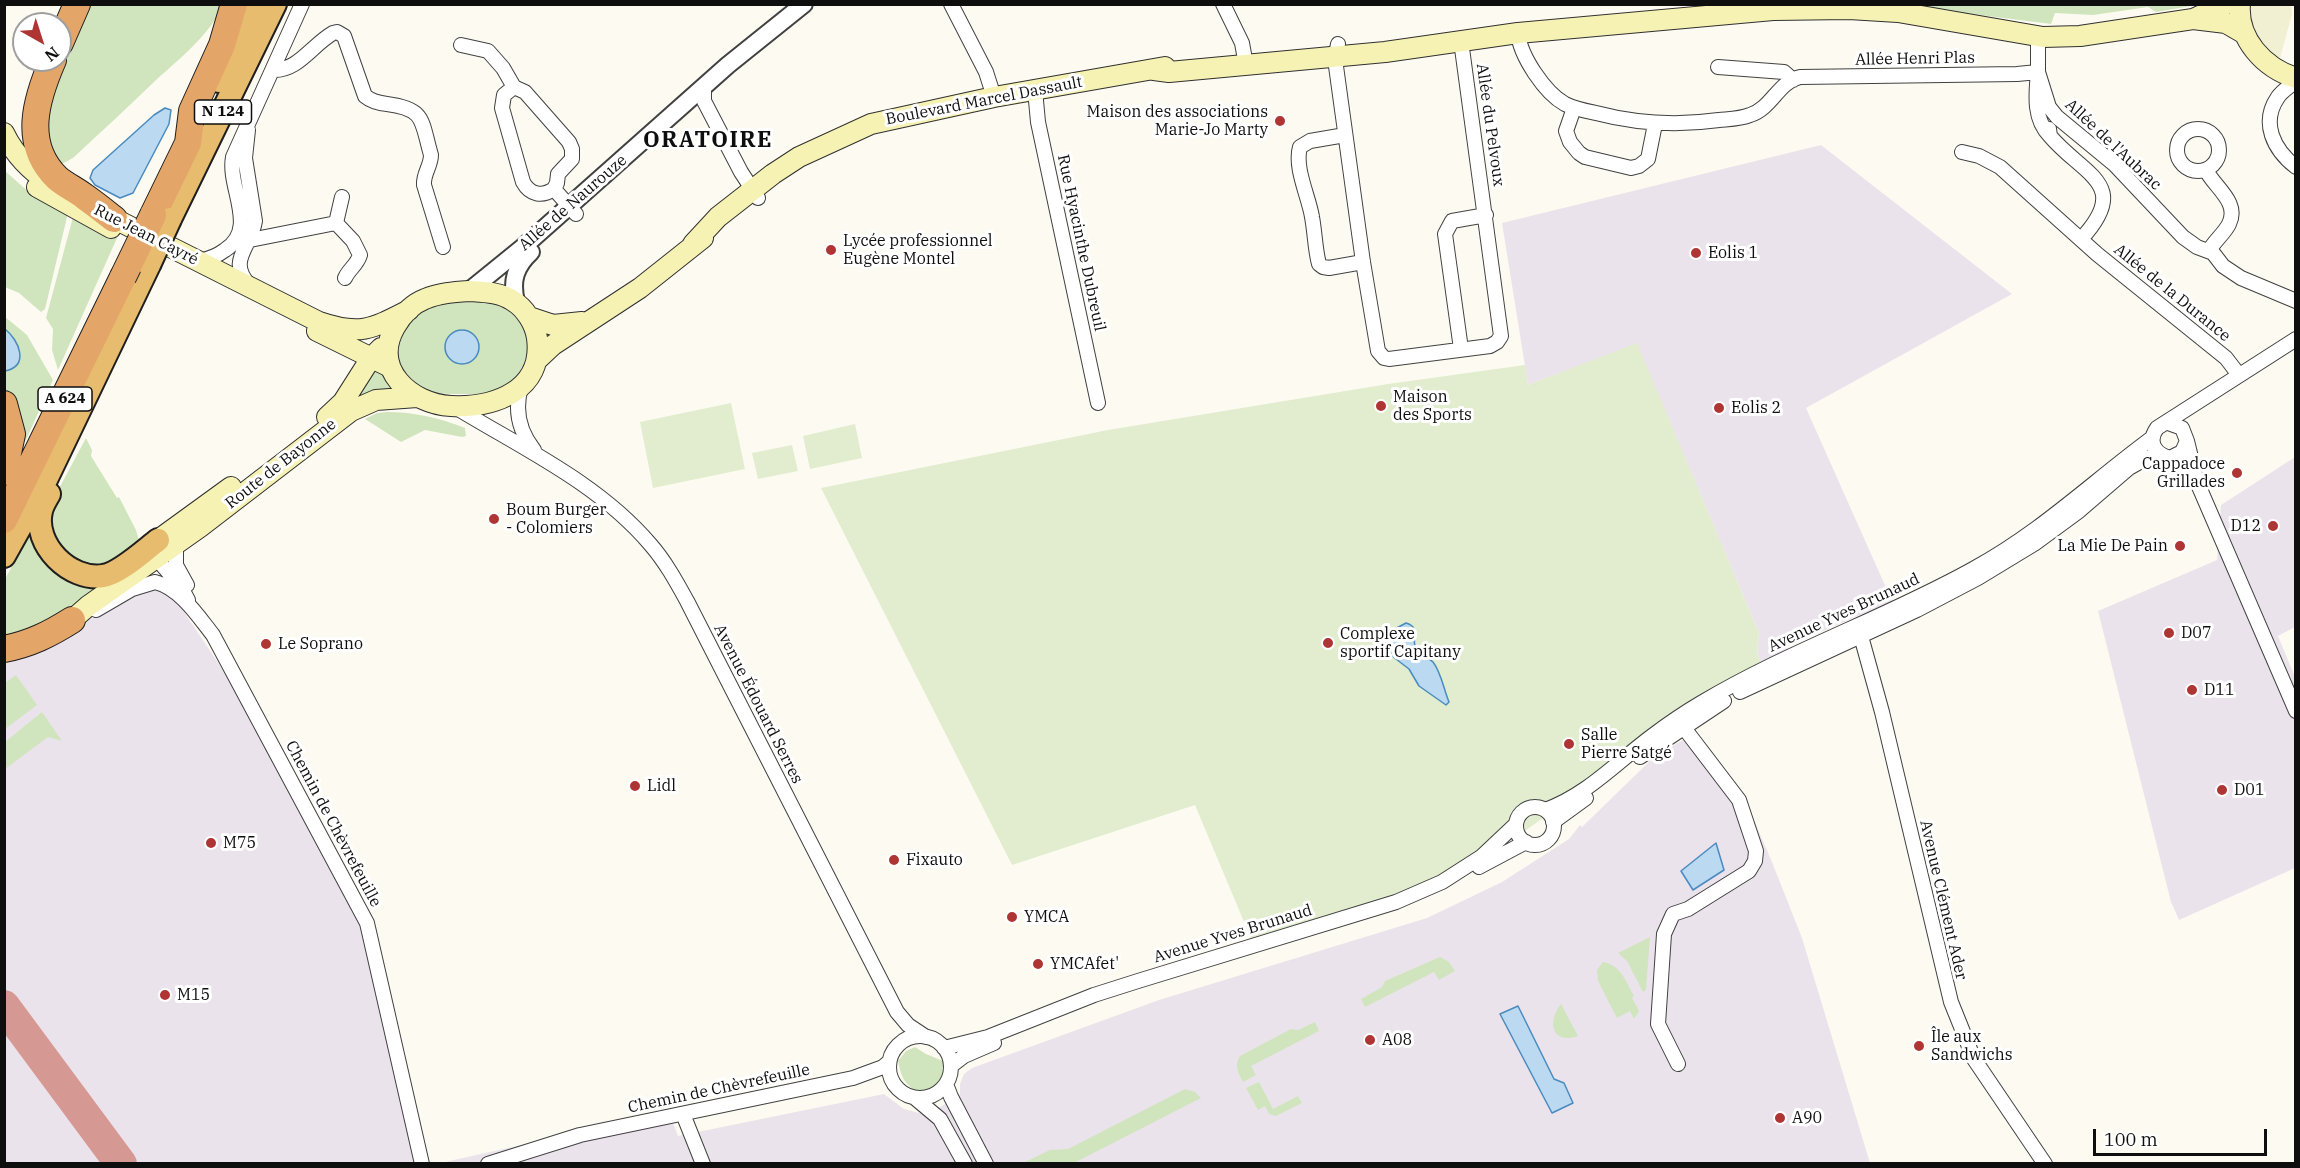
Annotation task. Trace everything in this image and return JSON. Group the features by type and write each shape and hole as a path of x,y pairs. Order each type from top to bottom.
{"highway":[{"path":"188,143 192,111 222,45 234,4"},
{"name":"N 124","path":"188,143 256,4"},
{"name":"N 124","path":"4,556 56,458 149,265 162,217 275,4"},
{"path":"49,72 36,110 35,138 39,148 58,179 114,219"},
{"name":"A 624","path":"4,520 123,277 162,217 188,143"},
{"path":"4,404 12,434 4,472"},
{"path":"56,458 52,487 41,511 41,524 46,544 61,562 78,573 104,576 163,548"},
{"path":"4,649 25,645 72,620"}],"main road":[{"name":"Boulevard Marcel Dassault","path":"537,360 553,345 640,288 693,244 718,217 819,149 871,124 994,97 1154,70 1169,72 1245,60 1337,50 1385,52 1518,33 1700,15 1773,10 1849,9 1898,12 2038,37 2080,36 2193,19 2226,4"},
{"path":"2240,4 2240,17 2252,47 2273,67 2295,79"},
{"name":"Boulevard Marcel Dassault","path":"2193,19 2232,25 2245,34"},
{"name":"Rue Jean Cayré","path":"4,133 22,160 45,181 256,291 307,321"},
{"name":"Rue Jean Cayré","path":"4,155 25,178 61,202 307,321"},
{"path":"307,321 365,330 379,326 424,300 436,296 469,291 494,293 516,302 529,317 537,336 537,360 534,371 521,387 502,399 490,402 454,406 440,405 417,397 403,385 390,366 389,340 397,323 409,310"},
{"name":"Boulevard Marcel Dassault","path":"529,317 553,325 588,321"},
{"path":"307,321 333,338 390,366"},
{"path":"333,338 348,357 351,383 348,396"},
{"name":"Route de Bayonne","path":"163,548 224,492 327,416 348,396 371,358 389,340"},
{"name":"Route de Bayonne","path":"72,620 163,548 358,407 382,399 417,397"}],"street":[{"path":"256,291 244,278 239,266 244,238 231,165 235,149 302,4"},
{"name":"Allée de Naurouze","path":"469,291 572,210 704,94 738,70 804,4"},
{"path":"951,4 986,72 994,97"},
{"path":"1223,4 1239,34 1245,60"},
{"path":"273,70 283,70 293,66 333,33 340,33 344,36 364,96 377,103 410,108 420,119 431,155 424,185 443,247"},
{"path":"1518,33 1523,53 1534,72 1557,98 1574,108 1614,118 1656,124 1687,124 1748,116 1768,104 1783,87 1793,80"},
{"name":"Allée de l'Aubrac","path":"2038,37 2038,72 2046,101 2057,117 2114,164 2183,237 2197,247 2210,251 2227,269 2241,278 2295,301"},
{"name":"Allée du Pelvoux","path":"1363,262 1377,348 1382,357 1392,359 1492,345 1501,336 1486,215 1469,39"},
{"path":"461,45 488,51 503,68 514,87 525,92 572,146 572,159 558,174 554,189 543,194 535,193 523,182 501,108 504,95 514,87"},
{"path":"1337,50 1345,135 1363,262 1329,268 1320,264 1312,214 1304,189 1299,156 1300,147 1307,142 1345,135"},
{"name":"Allée Henri Plas","path":"1718,67 1784,72 1793,80 1800,77 2038,72"},
{"path":"2273,67 2278,96"},
{"path":"2038,72 2036,96 2038,114 2044,130 2095,178 2103,193 2102,212 2081,239"},
{"path":"2295,79 2278,96 2271,113 2271,131 2278,150 2295,167"},
{"name":"Rue Hyacinthe Dubreuil","path":"1035,90 1038,122 1098,403"},
{"path":"704,94 755,194"},
{"path":"1574,108 1566,130 1568,139 1575,150 1585,157 1628,167 1639,166 1648,159 1656,124"},
{"path":"2050,136 2050,125 2057,117"},
{"name":"Allée de la Durance","path":"1962,152 1979,156 2000,167 2081,239 2226,358 2239,375"},
{"path":"2206,170 2229,201 2232,213 2229,224 2210,251"},
{"path":"554,189 572,210"},
{"path":"336,223 342,197"},
{"name":"Allée de Naurouze","path":"516,302 513,282 518,267 572,210"},
{"path":"1461,349 1445,234 1449,224 1457,219 1486,215"},
{"path":"199,261 209,259 244,238 336,223"},
{"path":"336,223 353,241 360,255 358,262 348,271 345,278"},
{"path":"2197,482 2180,464 2155,450 2152,438 2157,428 2295,339"},
{"path":"2166,457 2182,452 2185,434 2193,415 2295,349"},
{"name":"Avenue Édouard Serres","path":"521,387 517,409 524,436 537,454"},
{"name":"Avenue Édouard Serres","path":"454,406 537,454 618,512 649,543 674,576 897,1012 908,1025 926,1037"},
{"name":"Avenue Édouard Serres","path":"500,433 517,409"},
{"path":"2168,423 2185,434 2197,482 2295,711"},
{"name":"Avenue Yves Brunaud","path":"1859,630 1973,569 2030,535 2152,438"},
{"name":"Avenue Yves Brunaud","path":"1545,810 1577,795 1680,722 1750,677 1859,630 1917,610 1978,578 2034,544 2079,511 2129,468 2145,459 2166,457"},
{"name":"Chemin de Chèvrefeuille","path":"163,548 186,583 198,615"},
{"name":"Chemin de Chèvrefeuille","path":"163,548 181,587 213,635 367,923 422,1164"},
{"name":"Chemin de Chèvrefeuille","path":"72,620 92,613 132,589 155,582 171,590 198,615"},
{"name":"Avenue Clément Ader","path":"1859,630 1882,712 1951,1002 1974,1059 2045,1164"},
{"path":"1678,1064 1658,1024 1664,934 1673,914 1688,909 1749,871 1755,861 1756,851 1739,800 1680,722"},
{"name":"Avenue Yves Brunaud","path":"1553,822 1680,722"},
{"path":"1535,807 1545,810 1553,822 1553,829 1547,840 1535,844 1526,842 1518,834 1516,824 1521,813 1535,807"},
{"name":"Avenue Yves Brunaud","path":"944,1048 988,1037 1134,982 1396,902 1452,876 1481,857 1516,824"},
{"name":"Avenue Yves Brunaud","path":"951,1066 964,1056 1079,1009 1403,907 1449,886 1500,854 1526,842"},
{"name":"Avenue Édouard Serres","path":"897,1012 897,1046"},
{"path":"915,1098 935,1095 946,1084 951,1066 944,1048 939,1043 926,1037 915,1036 897,1046 889,1062 889,1072 897,1089 915,1098 940,1119 965,1164"},
{"name":"Chemin de Chèvrefeuille","path":"488,1164 580,1135 854,1078 883,1067 889,1062"},
{"name":"Chemin de Chèvrefeuille","path":"854,1078 881,1081 897,1089"},
{"path":"946,1084 986,1164"},
{"path":"683,1114 703,1164"}],"shaded area":[{"path":"1821,145 2012,294 1806,408 1892,601 1787,647 1788,651 1762,664 1757,653 1759,633 1637,344 1528,385 1502,223"},
{"path":"2295,457 2295,627 2278,636 2295,677 2295,868 2179,920 2171,902 2098,611 2217,560 2221,505"},
{"path":"153,587 164,589 180,606 270,740 364,917 422,1163 5,1164 5,661 76,627 120,600"},
{"path":"1692,735 1742,792 1772,862 1802,938 1870,1163 436,1164 669,1112 678,1136 884,1094 904,1109 927,1115 960,1095 960,1084 964,1074 972,1068 1159,1000 1427,918 1502,882 1569,839 1580,825 1582,827 1656,755"}],"green space":[{"path":"2252,4 2291,5 2292,14 2279,62 2268,52 2254,31 2248,6"},
{"path":"86,5 223,5 210,26 193,46 73,158 60,165 45,133 58,72 72,72 72,38"},
{"path":"1901,5 2197,5 2156,12 2148,7 2093,15 2055,13 2051,24"},
{"path":"4,170 32,195 68,213 45,309 41,312 19,293 5,287"},
{"path":"73,217 117,238 58,370 52,350 53,329 46,318"},
{"path":"485,300 510,310 523,325 528,346 523,367 517,376 500,389 478,394 434,393 416,385 402,369 399,361 398,343 405,326 421,309 429,305 453,301"},
{"path":"4,316 27,335 53,380 25,442 19,441 5,392"},
{"name":"Complexe sportif Capitany","path":"1637,343 1759,633 1757,653 1762,664 1475,866 1255,948 1195,805 1012,865 821,488 1108,430 1388,384 1525,365 1528,385"},
{"path":"372,365 383,373 396,389 359,400 355,397"},
{"path":"731,403 745,469 653,488 640,422"},
{"path":"377,413 417,414 446,421 465,428 466,436 425,430 401,442 365,419"},
{"path":"855,424 862,458 810,469 803,436"},
{"path":"86,438 92,450 91,456 117,498 119,497 136,530 141,547 101,569 70,560 51,537 48,509"},
{"path":"792,445 798,471 758,479 752,453"},
{"path":"34,526 39,539 104,581 82,605 5,641 5,579"},
{"path":"16,675 37,705 5,729 5,683"},
{"path":"42,712 62,741 48,737 5,769 5,742"},
{"path":"1650,937 1646,990 1643,992 1627,961 1618,953"},
{"path":"1440,957 1449,962 1455,971 1439,980 1434,972 1365,1007 1361,999 1382,987 1385,981"},
{"path":"1603,962 1619,970 1634,996 1632,998 1639,1011 1634,1019 1630,1011 1617,1018 1598,981 1597,970"},
{"path":"1561,1004 1578,1036 1563,1037 1554,1030 1554,1018"},
{"path":"1315,1022 1319,1031 1251,1066 1256,1075 1243,1082 1237,1066 1240,1056 1291,1029 1298,1030"},
{"path":"915,1047 943,1061 942,1069 945,1072 943,1079 938,1081 938,1087 929,1093 919,1094 904,1080 901,1072 898,1061 906,1051"},
{"path":"1259,1082 1273,1109 1298,1096 1302,1103 1276,1116 1269,1114 1265,1106 1258,1110 1246,1088"},
{"path":"1185,1089 1195,1092 1201,1098 1074,1163 1023,1163 1050,1150 1068,1149"}],"water":[{"path":"165,108 171,110 169,124 133,193 120,198 95,185 90,178 93,170 154,115"},
{"path":"5,329 18,346 20,358 18,364 5,371"},
{"path":"462,330 474,335 479,347 474,359 462,364 450,359 445,347 450,335"},
{"path":"1406,623 1414,629 1416,649 1433,662 1438,671 1449,702 1446,705 1419,686 1409,669 1392,656 1386,648 1386,639 1391,631"},
{"path":"1716,843 1724,870 1693,890 1681,871"},
{"path":"1518,1006 1554,1079 1564,1083 1573,1103 1552,1113 1500,1014"}],"taxiway":[{"path":"4,1006 121,1164"}],"place":[{"name":"Maison des associations Marie-Jo Marty","path":"1280,121"},
{"name":"Lycée professionnel Eugène Montel","path":"831,250"},
{"name":"Eolis 1","path":"1696,253"},
{"name":"Maison des Sports","path":"1381,406"},
{"name":"Eolis 2","path":"1719,408"},
{"name":"Cappadoce Grillades","path":"2237,473"},
{"name":"Boum Burger - Colomiers","path":"494,519"},
{"name":"D12","path":"2273,526"},
{"name":"La Mie De Pain","path":"2180,546"},
{"name":"D07","path":"2169,633"},
{"name":"Complexe sportif Capitany","path":"1328,643"},
{"name":"Le Soprano","path":"266,644"},
{"name":"D11","path":"2192,690"},
{"name":"Salle Pierre Satgé","path":"1569,744"},
{"name":"Lidl","path":"635,786"},
{"name":"D01","path":"2222,790"},
{"name":"M75","path":"211,843"},
{"name":"Fixauto","path":"894,860"},
{"name":"YMCA","path":"1012,917"},
{"name":"YMCAfet'","path":"1038,964"},
{"name":"M15","path":"165,995"},
{"name":"A08","path":"1370,1040"},
{"name":"Île aux Sandwichs","path":"1919,1046"},
{"name":"A90","path":"1780,1118"}],"district":[{"name":"ORATOIRE","path":"708,141"}]}
